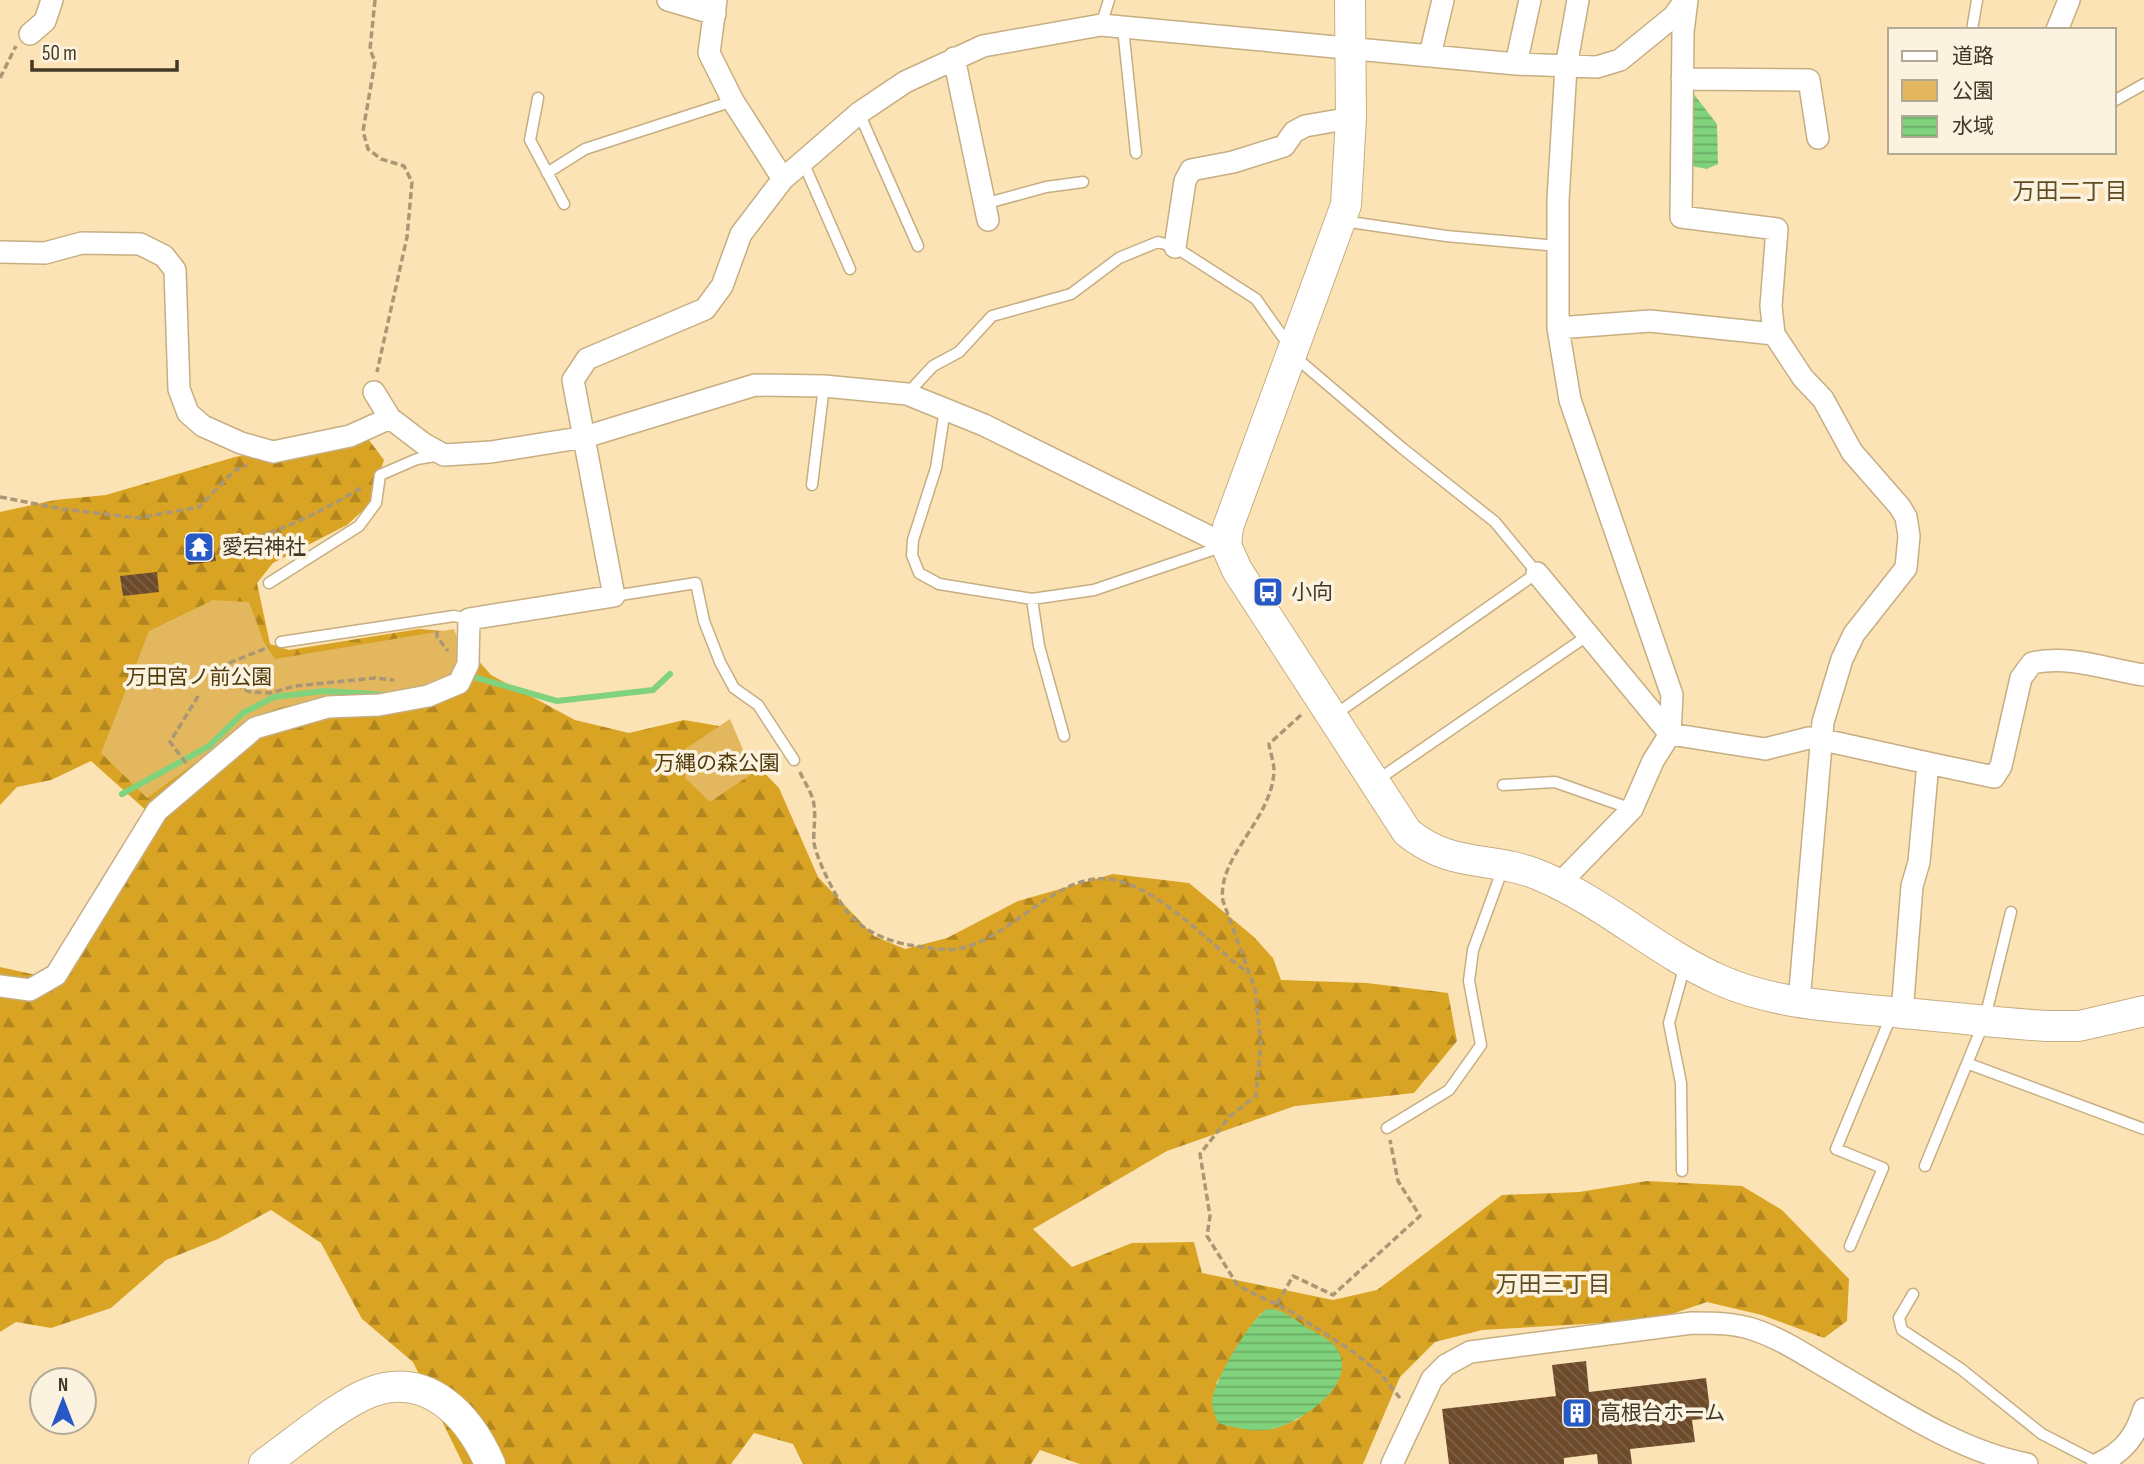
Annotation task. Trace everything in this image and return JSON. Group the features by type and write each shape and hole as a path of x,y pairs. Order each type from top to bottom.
{"street":[{"path":"668,0 716,7 709,53 733,101 783,179"},
{"path":"1350,0 1350,170 1346,205 1228,527 1226,545 1237,570 1324,708 1407,832 1425,847 1450,857 1537,874 1563,886 1721,981 1799,1002 1984,1022 2079,1026 2144,1011"},
{"path":"1430,55 1443,0"},
{"path":"1516,64 1530,0"},
{"path":"1563,886 1566,877 1632,808 1653,761 1671,734 1672,695 1570,400 1558,328 1558,246 1566,67 1578,0"},
{"path":"0,986 30,990 56,975 158,811 255,728 328,707 379,705 428,696 459,682 468,664 470,618 614,596 573,380 587,359 705,309 722,286 741,234 783,179 859,113 905,82 983,46 1101,25 1350,46 1516,64 1597,67 1620,60 1674,16 1686,0"},
{"path":"1686,0 1682,79 1681,217 1777,229 1771,306 1774,334 1803,378 1823,399 1852,452 1900,507 1906,517 1909,536 1906,568 1854,634 1842,659 1819,739 1799,1002"},
{"path":"2058,28 2069,0"},
{"path":"30,34 45,21 45,2"},
{"path":"954,58 986,212"},
{"path":"1682,79 1809,80 1818,138"},
{"path":"1175,247 1185,181 1191,170 1233,162 1284,146 1294,132 1305,126 1351,118"},
{"path":"0,252 45,253 82,243 140,244 164,256 175,270 179,389 188,413 203,426 232,439 274,452 350,436 390,418"},
{"path":"1558,328 1650,321 1774,334"},
{"path":"374,392 390,418 424,444 444,455 491,452 585,437 755,386 824,386 907,394 984,425 1226,545"},
{"path":"1537,573 1671,734 1765,749 1819,739 1994,777 2001,766 2021,678 2032,663 2052,659 2080,661 2144,675"},
{"path":"1897,1012 1912,886 1919,862 1928,763"},
{"path":"1392,1464 1432,1379 1446,1365 1470,1352 1679,1325 1727,1324 1756,1330 1807,1355 1937,1430 2002,1459 2027,1464"},
{"path":"264,1464 354,1402 371,1392 393,1387 416,1388 446,1400 464,1419 490,1464"},
{"path":"2099,1464 2137,1433 2144,1409"}],"lane":[{"path":"1101,25 1109,0"},
{"path":"1972,28 1978,0"},
{"path":"1123,28 1136,153"},
{"path":"2116,100 2144,84"},
{"path":"538,99 530,139 564,204"},
{"path":"547,173 585,149 733,101"},
{"path":"859,113 918,246"},
{"path":"803,162 850,269"},
{"path":"986,212 1046,187 1083,182"},
{"path":"1340,221 1446,236 1558,246"},
{"path":"907,394 933,366 959,352 992,316 1071,294 1119,258 1146,245 1158,242 1175,247 1256,299 1292,352 1402,449 1495,522 1537,573 1324,708"},
{"path":"812,485 824,386"},
{"path":"945,409 936,468 912,555 919,573 939,584 1032,599 1094,590 1226,545"},
{"path":"269,583 359,526 376,503 380,475 417,459 444,455"},
{"path":"614,596 696,583 704,621 720,662 734,688 758,705 794,760"},
{"path":"1032,599 1039,646 1064,736"},
{"path":"281,642 454,616 470,618"},
{"path":"1374,782 1587,636"},
{"path":"1503,785 1555,782 1632,808"},
{"path":"1387,1128 1449,1090 1481,1045 1469,981 1473,950 1503,867"},
{"path":"1924,1166 1969,1064 1984,1022 2011,912"},
{"path":"1682,1171 1681,1083 1669,1023 1686,962"},
{"path":"1850,1245 1883,1168 1836,1149 1897,1012"},
{"path":"1969,1064 2144,1129"},
{"path":"1913,1294 1899,1318 1902,1330 1961,1369 2042,1434 2099,1464"}],"path":[{"path":"374,392 407,237 412,182 404,166 381,159 368,149 363,131 375,62 370,49 375,0"},
{"path":"0,78 17,44 30,34"},
{"path":"0,497 62,509 138,518 198,507 234,471 274,452"},
{"path":"219,547 286,526 327,508 358,489"},
{"path":"437,637 449,652 449,659"},
{"path":"229,663 281,642"},
{"path":"226,680 250,692 270,693 295,686 338,681 375,678 398,681"},
{"path":"178,753 170,742 200,693"},
{"path":"1324,708 1269,744 1274,770 1268,797 1221,886 1255,989 1261,1066 1256,1096 1229,1117 1200,1154 1210,1216 1207,1237 1238,1286 1277,1304 1380,1373 1404,1403"},
{"path":"794,760 814,803 815,846 832,887 849,915 876,935 899,943 940,950 958,948 978,942 1072,887 1092,878 1102,879 1131,884 1151,895 1248,973"},
{"path":"1277,1304 1293,1276 1333,1295 1420,1216 1398,1181 1387,1128"}],"green space":[{"path":"366,436 384,460 369,505 347,525 273,563 257,583 270,644 289,650 419,629 444,631 462,642 491,675 575,720 629,733 684,720 719,726 779,788 818,877 874,936 905,949 947,938 1018,901 1113,874 1189,883 1254,937 1273,958 1281,980 1367,983 1448,993 1457,1041 1414,1093 1295,1106 1167,1151 1033,1229 1072,1267 1132,1243 1194,1242 1202,1273 1333,1300 1377,1290 1502,1195 1579,1192 1647,1181 1742,1186 1782,1210 1849,1279 1847,1321 1824,1338 1762,1315 1707,1302 1654,1320 1482,1330 1435,1342 1400,1377 1363,1464 1080,1464 1040,1450 1031,1464 803,1464 793,1444 754,1433 731,1464 463,1464 413,1362 362,1319 321,1243 271,1210 218,1239 166,1260 111,1308 51,1328 16,1322 0,1332 0,967 54,979 158,821 91,761 51,780 17,787 0,805 0,512 55,500 106,495 235,457 303,442","holes":["1261,1313 1327,1396 1297,1420 1273,1429 1216,1383"]},
{"name":"万田宮ノ前公園","path":"213,600 249,602 264,642 275,659 454,629 463,654 459,669 442,683 403,695 326,699 282,707 250,718 210,752 147,798 101,753 149,631"},
{"name":"万縄の森公園","path":"730,719 753,773 710,802 685,778 685,749"}],"water":[{"path":"1693,93 1717,124 1718,164 1707,169 1691,166 1690,97"},
{"path":"1267,1309 1287,1314 1333,1344 1341,1357 1342,1371 1336,1385 1313,1409 1285,1425 1258,1430 1218,1423 1212,1402 1218,1381 1242,1338"}],"building":[{"path":"211,532 216,561 188,565 184,536"},
{"path":"157,572 159,592 123,596 120,576"},
{"name":"高根台ホーム","path":"1586,1361 1589,1392 1706,1378 1711,1418 1692,1420 1695,1442 1630,1449 1632,1464 1598,1464 1597,1454 1564,1458 1564,1464 1449,1464 1442,1409 1556,1396 1552,1365"}],"waterway":[{"path":"467,675 557,701 653,690 670,674"},
{"path":"122,794 209,746 243,713 274,697 324,691 388,695"}],"place":[{"name":"愛宕神社","path":"199,547"},
{"name":"小向","path":"1268,592"},
{"name":"高根台ホーム","path":"1577,1413"}],"district":[{"name":"万田二丁目","path":"2070,192"},
{"name":"万田三丁目","path":"1553,1285"}]}
